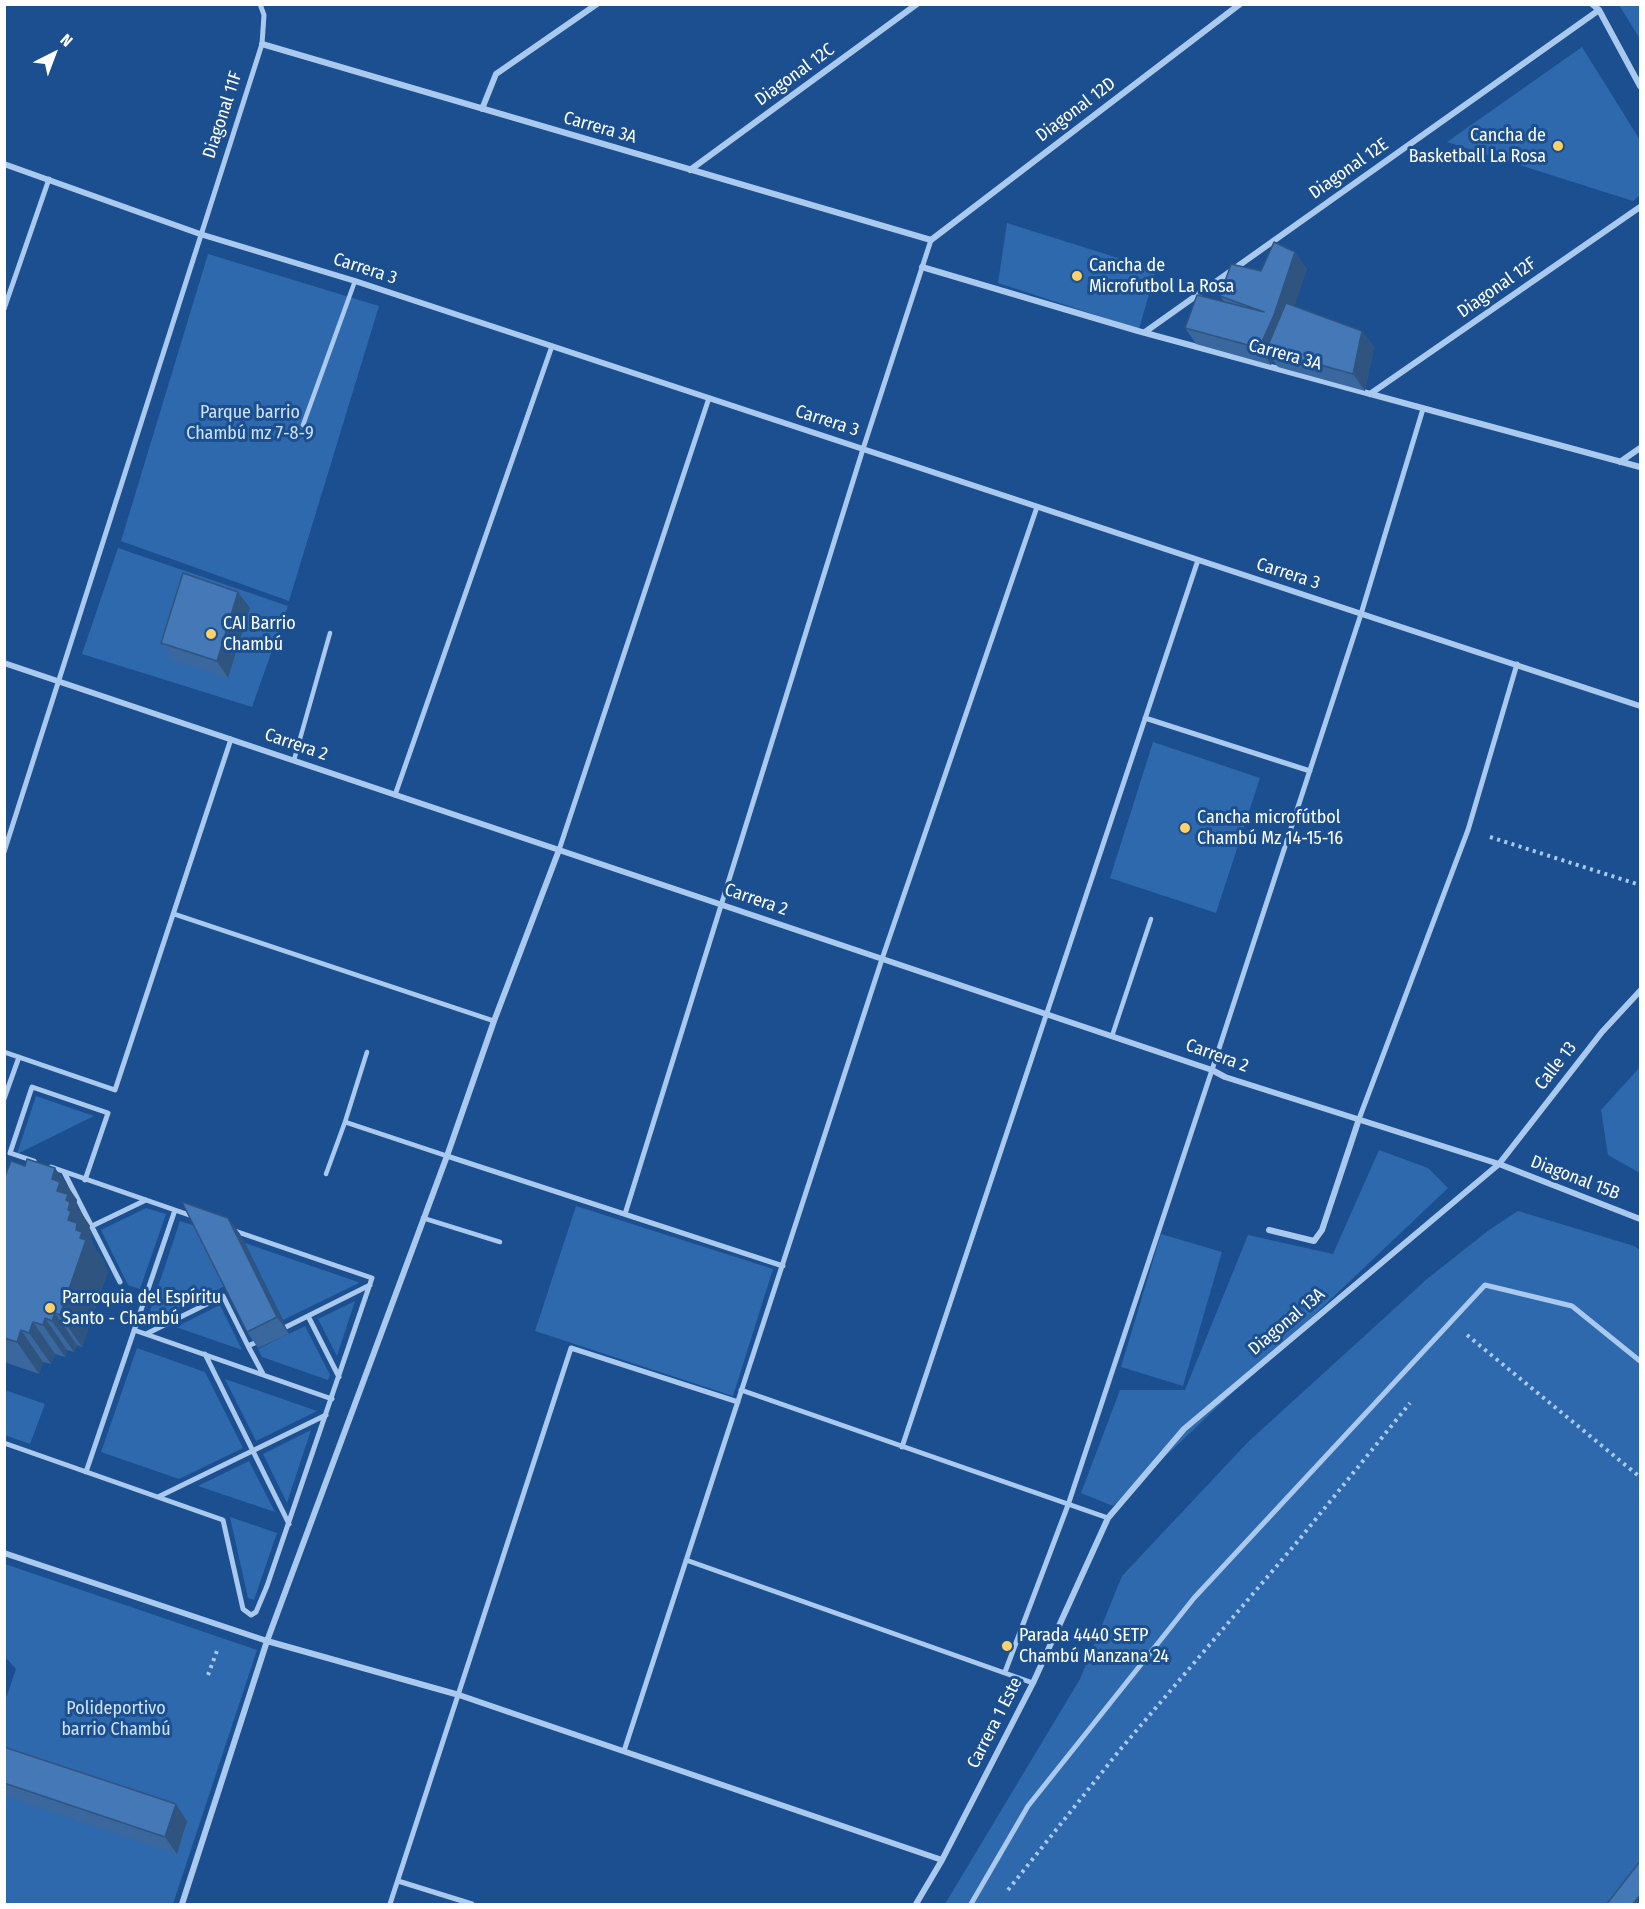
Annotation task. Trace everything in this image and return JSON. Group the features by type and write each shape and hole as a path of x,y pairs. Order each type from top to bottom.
{"street":[{"name":"Diagonal 11F","path":"4,852 262,44 264,15 260,4"},
{"path":"482,109 496,74 597,4"},
{"name":"Diagonal 12C","path":"690,170 917,4"},
{"name":"Diagonal 12D","path":"931,240 1240,4"},
{"path":"1592,4 1599,10 1641,86"},
{"name":"Diagonal 12E","path":"1145,332 1599,10"},
{"name":"Carrera 3A","path":"262,44 931,240"},
{"name":"Carrera 3","path":"4,164 201,234 355,280 1641,706"},
{"path":"4,309 49,179"},
{"name":"Diagonal 12F","path":"1370,394 1641,207"},
{"path":"625,1214 863,449 931,240"},
{"name":"Carrera 3A","path":"922,267 1145,332 1641,467"},
{"path":"394,795 552,346"},
{"path":"182,1905 267,1641 559,850 709,398"},
{"path":"1005,1672 1068,1505 1212,1070 1361,614 1423,409"},
{"path":"1620,462 1641,448"},
{"path":"624,1751 882,959 1037,507"},
{"path":"902,1447 1198,560"},
{"name":"Carrera 2","path":"4,663 1112,1036 1212,1070 1225,1077 1499,1164"},
{"path":"1269,1230 1314,1241 1322,1230 1359,1119 1467,830 1516,664"},
{"path":"1145,718 1310,771"},
{"path":"4,1052 115,1090 231,740"},
{"path":"174,914 494,1021"},
{"name":"Calle 13","path":"1499,1164 1602,1032 1641,991"},
{"path":"4,1099 19,1057"},
{"path":"85,1180 108,1113 32,1088 10,1153 85,1180 197,1218"},
{"path":"447,1156 783,1266"},
{"name":"Diagonal 15B","path":"1499,1164 1641,1219"},
{"name":"Diagonal 13A","path":"1108,1518 1184,1429 1499,1164"},
{"path":"64,1172 120,1282"},
{"path":"92,1226 146,1200"},
{"path":"86,1472 175,1210"},
{"path":"4,1443 223,1520 243,1609 250,1615 256,1612 289,1524 372,1278 230,1229"},
{"path":"971,1905 1028,1806 1194,1598 1485,1285 1572,1306 1641,1361"},
{"path":"278,1331 370,1286"},
{"path":"145,1334 223,1296 263,1374"},
{"path":"308,1316 339,1377"},
{"path":"134,1330 332,1399"},
{"path":"248,1346 268,1336"},
{"path":"390,1905 571,1348 738,1402"},
{"path":"205,1354 289,1524"},
{"path":"741,1390 1108,1518"},
{"path":"158,1497 326,1415"},
{"name":"Carrera 1 Este","path":"916,1905 942,1860 1033,1683 1108,1518"},
{"path":"4,1553 267,1641 459,1695 942,1860"},
{"path":"686,1560 1033,1683"},
{"path":"398,1881 472,1905"}],"lane":[{"path":"303,425 355,280"},
{"path":"294,760 330,633"},
{"path":"1112,1036 1151,919"},
{"path":"326,1174 367,1052"},
{"path":"345,1122 447,1156"},
{"path":"423,1218 500,1242"}],"path":[{"path":"1467,830 1641,885"},
{"path":"1467,1335 1641,1477"},
{"path":"1004,1896 1119,1751 1283,1560 1414,1398"}],"green space":[{"path":"1619,5 1640,5 1640,39"},
{"path":"1582,47 1640,140 1640,195 1633,201 1447,142"},
{"name":"Cancha de Microfutbol La Rosa","path":"1007,223 1156,270 1139,329 998,283"},
{"name":"Parque barrio Chambú mz 7-8-9","path":"208,254 379,306 289,601 121,541"},
{"path":"118,548 288,606 252,707 82,654"},
{"name":"Cancha microfútbol Chambú Mz 14-15-16","path":"1153,742 1260,778 1216,913 1110,878"},
{"path":"1640,1067 1640,1173 1608,1155 1601,1110"},
{"path":"36,1096 94,1116 17,1154"},
{"path":"1379,1150 1428,1168 1448,1188 1113,1506 1081,1493 1120,1390 1185,1390 1248,1235 1333,1254"},
{"path":"576,1206 773,1269 733,1396 535,1331"},
{"path":"146,1208 166,1214 140,1289 128,1285 101,1230"},
{"path":"1518,1211 1634,1246 1640,1250 1640,1904 945,1904 1080,1679 1122,1576 1248,1442 1427,1279 1489,1230"},
{"path":"180,1221 198,1227 227,1285 156,1320 148,1317"},
{"path":"1161,1234 1222,1252 1183,1386 1121,1367"},
{"path":"245,1243 358,1282 359,1283 283,1320"},
{"path":"355,1301 337,1356 318,1319"},
{"path":"220,1305 242,1350 176,1327"},
{"path":"305,1326 330,1375 328,1380 262,1357 258,1349"},
{"path":"137,1348 205,1372 243,1448 179,1479 101,1452"},
{"path":"225,1379 317,1411 256,1441"},
{"path":"5,1390 45,1404 30,1444 5,1435"},
{"path":"311,1430 287,1503 263,1454"},
{"path":"249,1461 275,1512 198,1486"},
{"path":"230,1517 277,1533 254,1600 248,1598"},
{"name":"Polideportivo barrio Chambú","path":"5,1564 257,1650 173,1904 5,1904 4,1704 16,1669 5,1657"}],"building":[{"path":"1274,242 1295,252 1274,315 1259,348 1185,328 1197,295 1264,312 1220,296 1231,264 1261,271"},
{"path":"1286,303 1362,331 1353,374 1266,350"},
{"name":"CAI Barrio Chambú","path":"183,573 238,592 217,661 161,643"},
{"name":"Parroquia del Espíritu Santo - Chambú","path":"27,1159 55,1168 52,1179 60,1182 57,1191 68,1194 66,1200 70,1202 68,1210 71,1211 68,1220 77,1223 76,1230 82,1232 80,1238 86,1240 60,1315 55,1313 52,1321 45,1318 43,1325 33,1322 29,1333 21,1330 17,1342 4,1338 4,1179 11,1161 25,1166"},
{"path":"182,1202 228,1218 277,1317 247,1332"},
{"path":"4,1747 176,1804 165,1837 4,1783"},
{"path":"1641,1860 1641,1894 1632,1905 1606,1905"}],"place":[{"name":"Cancha de Basketball La Rosa","path":"1558,146"},
{"name":"Cancha de Microfutbol La Rosa","path":"1077,276"},
{"name":"CAI Barrio Chambú","path":"211,634"},
{"name":"Cancha microfútbol Chambú Mz 14-15-16","path":"1185,828"},
{"name":"Parroquia del Espíritu Santo - Chambú","path":"50,1308"},
{"name":"Parada 4440 SETP Chambú Manzana 24","path":"1007,1646"}]}
